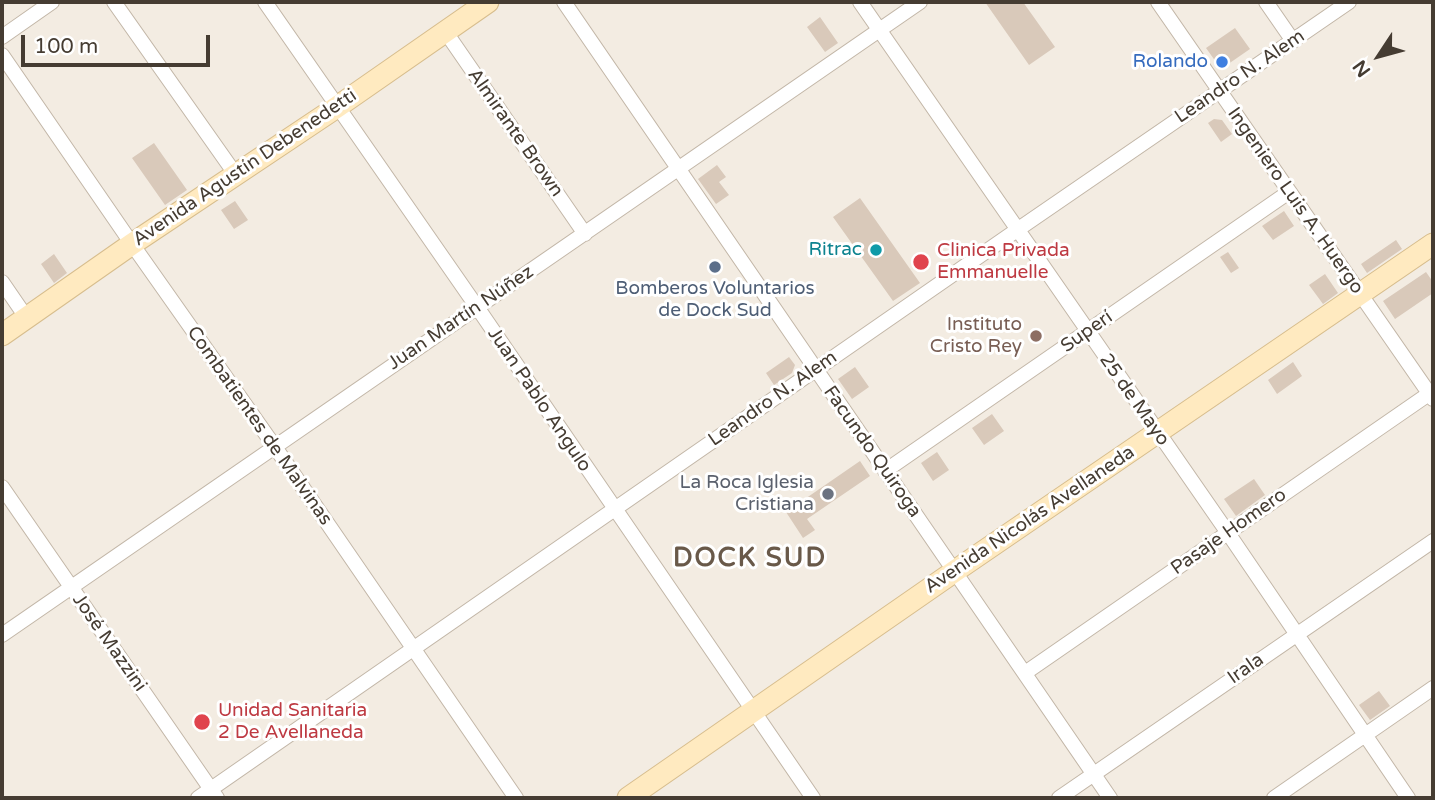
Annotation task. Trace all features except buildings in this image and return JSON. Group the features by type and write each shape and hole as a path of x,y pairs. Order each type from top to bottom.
{"main road":[{"name":"Avenida Agustín Debenedetti","path":"2,335 488,2"},
{"name":"Avenida Nicolás Avellaneda","path":"628,798 1433,244"}],"street":[{"path":"2,37 52,2"},
{"path":"114,2 236,175"},
{"name":"Juan Pablo Angulo","path":"265,2 813,798"},
{"name":"Facundo Quiroga","path":"564,2 1110,798"},
{"name":"25 de Mayo","path":"860,2 1408,798"},
{"name":"Juan Martín Núñez","path":"2,635 920,2"},
{"name":"Ingeniero Luis A. Huergo","path":"1158,2 1432,394"},
{"path":"1266,2 1293,41"},
{"name":"Leandro N. Alem","path":"209,795 413,648 1349,2"},
{"name":"Almirante Brown","path":"445,31 584,234"},
{"name":"Combatientes de Malvinas","path":"2,55 516,798"},
{"name":"Superí","path":"885,471 1289,192"},
{"path":"2,282 26,317"},
{"name":"Pasaje Homero","path":"1024,673 1432,394"},
{"name":"José Mazzini","path":"2,487 209,795"},
{"name":"Irala","path":"1059,798 1433,541"},
{"path":"1274,798 1433,688"}],"place":[{"name":"Rolando","path":"1222,62"},
{"name":"Ritrac","path":"876,250"},
{"name":"Clinica Privada Emmanuelle","path":"921,262"},
{"name":"Bomberos Voluntarios de Dock Sud","path":"715,267"},
{"name":"Instituto Cristo Rey","path":"1036,336"},
{"name":"La Roca Iglesia Cristiana","path":"828,494"},
{"name":"Unidad Sanitaria 2 De Avellaneda","path":"202,722"}],"district":[{"name":"DOCK SUD","path":"750,559"}]}
